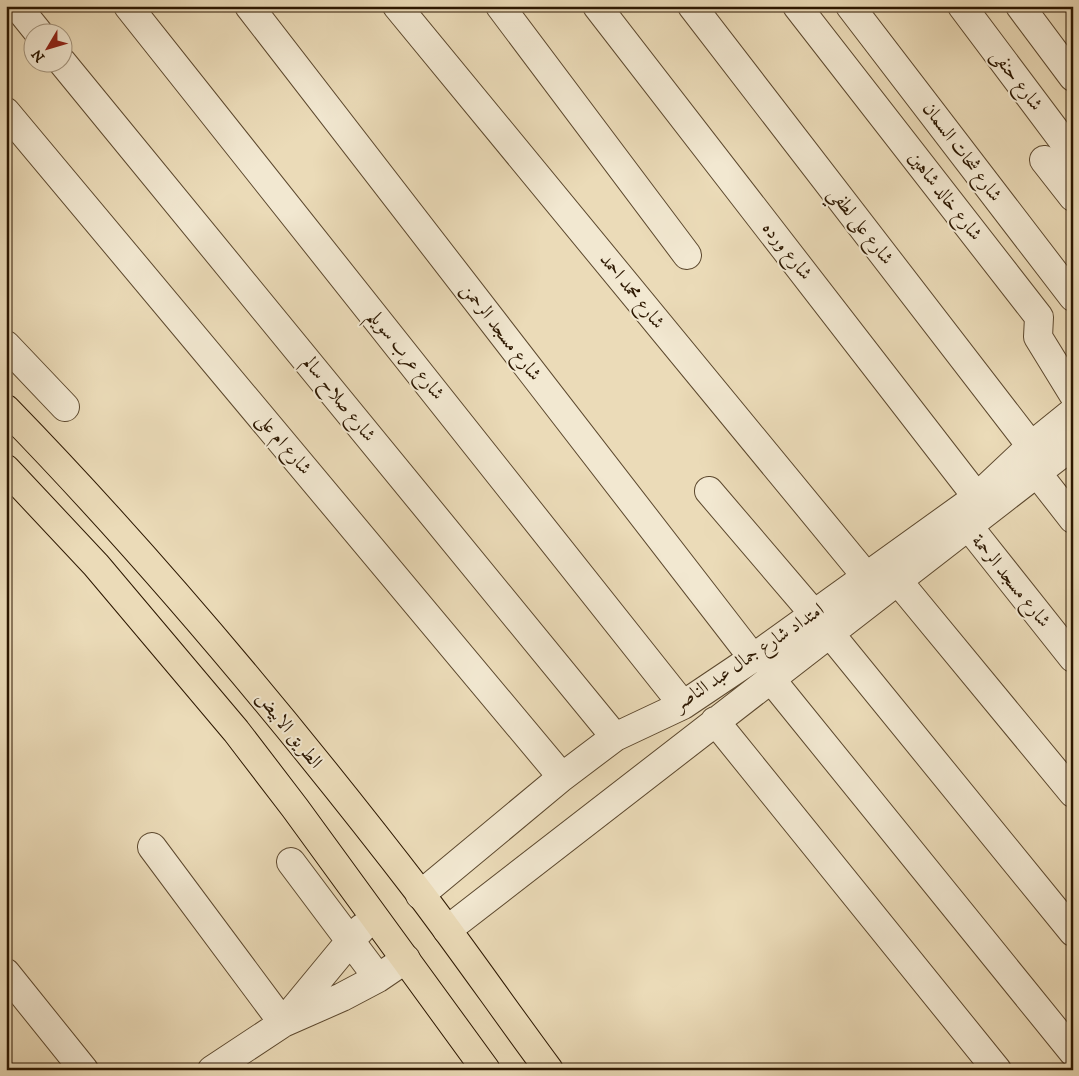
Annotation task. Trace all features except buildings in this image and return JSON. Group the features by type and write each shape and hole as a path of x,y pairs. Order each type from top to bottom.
{"main road":[{"name":"الطريق الابيض","path":"6,410 122,533 268,703 447,930 548,1070"},
{"path":"6,469 96,565 236,731 295,808 486,1070"}],"street":[{"path":"17,6 30,22"},
{"name":"شارع عرب سويلم","path":"128,6 684,705"},
{"name":"شارع مسجد الرحمن","path":"249,6 762,668 1073,1052"},
{"name":"شارع محمد احمد","path":"397,6 866,576"},
{"path":"500,6 687,255"},
{"name":"شارع ورده","path":"597,6 977,497"},
{"name":"شارع على لطفي","path":"692,6 1031,446"},
{"name":"شارع خالد شاهين","path":"797,6 1039,317 1038,337 1073,394"},
{"name":"شارع شحات السمان","path":"850,6 1073,297"},
{"name":"شارع حنفى","path":"962,6 1073,154"},
{"path":"1020,6 1073,77"},
{"name":"شارع صلاح سالم","path":"70,72 615,737"},
{"name":"شارع ام على","path":"6,112 562,777"},
{"path":"1044,160 1073,198"},
{"path":"6,345 65,407"},
{"name":"امتداد شارع جمال عبد الناصر","path":"821,623 866,576 977,497 1031,446 1073,412"},
{"name":"امتداد شارع جمال عبد الناصر","path":"447,930 715,721 762,668 821,623 898,581 1071,448"},
{"path":"1037,473 1073,519"},
{"path":"709,491 821,623 1073,932"},
{"name":"شارع مسجد الرحمة","path":"969,527 1073,658"},
{"path":"898,581 1073,793"},
{"name":"امتداد شارع جمال عبد الناصر","path":"420,895 562,777 615,737 762,668"},
{"path":"715,721 997,1070"},
{"path":"152,848 283,1023"},
{"path":"291,862 378,978"},
{"path":"283,1023 350,940 374,916"},
{"path":"212,1070 283,1023 342,997 378,978 406,959"},
{"path":"6,973 84,1070"}]}
